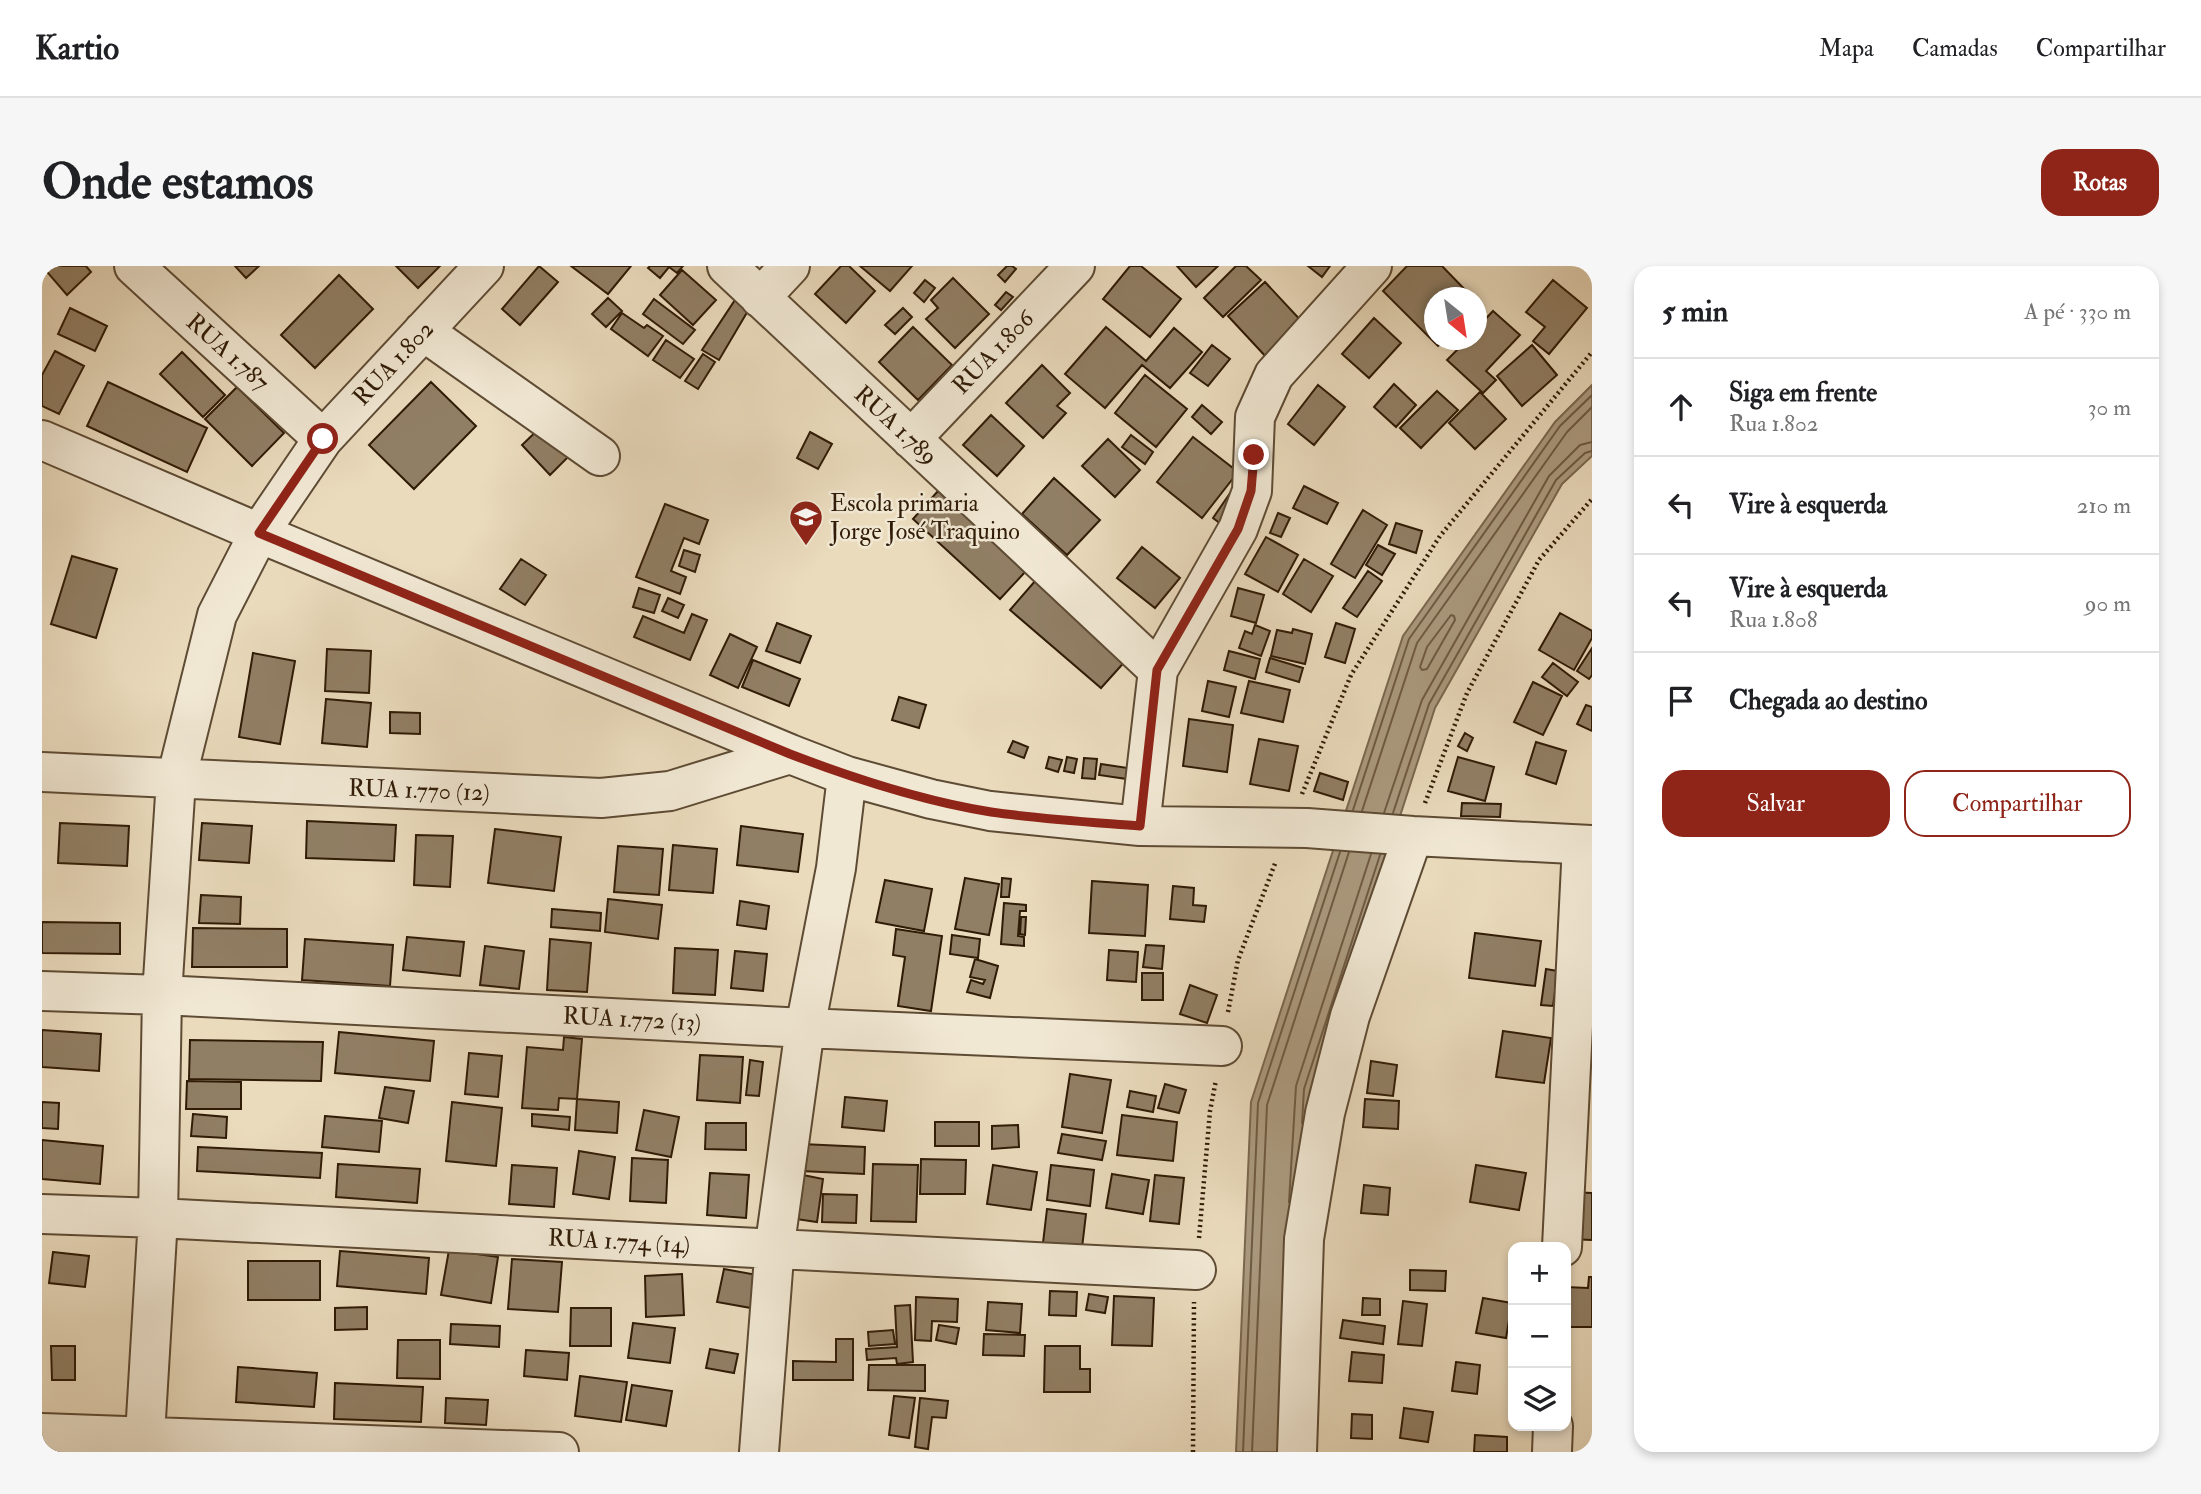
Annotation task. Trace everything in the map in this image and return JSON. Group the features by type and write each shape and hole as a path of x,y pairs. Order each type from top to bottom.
{"street":[{"name":"RUA 1.802","path":"145,1444 158,1218 162,995 176,780 217,615 259,533 323,439 484,266"},
{"name":"RUA 1.789","path":"727,266 1157,670"},
{"path":"760,298 790,266"},
{"name":"RUA 1.806","path":"911,439 1075,266"},
{"path":"1140,826 1157,670 1238,529 1251,491 1255,417 1273,375 1372,266"},
{"name":"RUA 1.787","path":"144,269 323,439"},
{"path":"424,331 600,456"},
{"path":"42,440 790,754 847,776 931,799 990,811 1140,826 1298,828 1587,845 1580,1145 1563,1242"},
{"name":"RUA 1.770 (12)","path":"42,772 601,798 670,791 790,754"},
{"path":"759,1452 774,1249 805,1028 836,868 847,776"},
{"path":"1297,1452 1304,1239 1325,1113 1350,1016 1408,836"},
{"name":"RUA 1.772 (13)","path":"42,991 1222,1046"},
{"name":"RUA 1.774 (14)","path":"42,1214 1196,1270"},
{"path":"1552,1452 1553,1431"},
{"path":"42,1433 145,1444 559,1452"}],"path":[{"path":"1193,1452 1196,1270 1210,1111 1238,960 1298,828 1351,675 1440,536 1592,352"},
{"path":"1408,836 1467,693 1539,561 1592,499"}],"water":[{"path":"1592,385 1592,456 1562,484 1435,708 1311,1091 1291,1452 1236,1452 1251,1102 1403,636 1555,422"}],"building":[{"path":"42,266 86,266 91,272 67,295"},
{"path":"235,266 259,266 246,278"},
{"path":"396,266 440,266 418,288"},
{"path":"539,266 558,282 520,325 502,309"},
{"path":"571,266 631,266 608,294"},
{"path":"683,266 677,273 669,267 660,278 648,268"},
{"path":"841,266 849,266 875,291 846,323 815,294"},
{"path":"860,266 912,266 890,291"},
{"path":"1007,266 1016,269 1005,282 998,275"},
{"path":"1130,266 1141,266 1181,299 1150,337 1103,299"},
{"path":"1177,266 1218,266 1196,287"},
{"path":"1236,266 1246,266 1261,280 1223,317 1204,298"},
{"path":"1308,266 1330,266 1322,277"},
{"path":"1407,266 1442,266 1462,287 1424,287 1424,332 1383,291"},
{"path":"682,270 716,300 693,325 660,295"},
{"path":"339,275 373,309 315,368 281,335"},
{"path":"953,278 989,314 955,348 926,319 938,308 931,300"},
{"path":"925,280 935,288 924,302 914,293"},
{"path":"1553,280 1587,308 1549,354 1533,341 1545,327 1526,312"},
{"path":"1265,282 1305,325 1268,359 1228,316"},
{"path":"1006,292 1013,297 1001,310 995,305"},
{"path":"608,298 622,311 606,327 592,314"},
{"path":"654,299 695,330 683,344 643,314"},
{"path":"735,300 749,309 719,360 702,350"},
{"path":"70,308 107,326 95,351 58,334"},
{"path":"903,308 912,317 895,334 885,325"},
{"path":"1493,311 1520,335 1486,371 1496,380 1483,393 1447,360 1457,350 1487,350 1487,317"},
{"path":"622,313 644,328 647,325 663,336 648,356 611,329"},
{"path":"1374,318 1401,343 1369,378 1342,354"},
{"path":"913,327 952,365 918,400 879,362"},
{"path":"1106,327 1146,361 1174,328 1202,352 1170,388 1142,365 1105,408 1065,374"},
{"path":"666,340 694,359 680,378 653,360"},
{"path":"1212,345 1230,359 1208,386 1190,373"},
{"path":"1532,345 1557,375 1522,406 1497,376"},
{"path":"55,351 84,366 59,414 42,406 42,375"},
{"path":"182,352 225,395 203,417 160,374"},
{"path":"703,354 715,362 698,389 685,381"},
{"path":"1042,365 1070,393 1057,406 1066,413 1043,438 1006,403"},
{"path":"1145,375 1187,409 1156,447 1115,413"},
{"path":"108,382 207,428 187,472 87,426"},
{"path":"431,382 476,426 414,489 369,445"},
{"path":"1394,384 1416,405 1396,427 1374,407"},
{"path":"1318,385 1345,407 1314,445 1288,424"},
{"path":"237,387 284,433 252,466 205,419"},
{"path":"1437,391 1458,410 1421,448 1400,428"},
{"path":"1480,392 1506,419 1475,449 1449,423"},
{"path":"1202,405 1222,422 1211,434 1192,417"},
{"path":"991,415 1024,446 997,476 963,445"},
{"path":"544,424 572,453 550,475 522,445"},
{"path":"810,432 832,444 818,469 797,458"},
{"path":"1131,435 1153,452 1145,464 1122,447"},
{"path":"1193,437 1238,472 1202,518 1157,482"},
{"path":"1108,439 1140,470 1115,497 1082,466"},
{"path":"1054,478 1100,520 1067,555 1022,514"},
{"path":"1237,483 1225,527 1213,518"},
{"path":"1304,486 1338,503 1327,524 1293,508"},
{"path":"938,491 1026,571 1000,599 913,519"},
{"path":"665,504 708,520 699,544 684,538 671,571 686,577 680,594 636,577"},
{"path":"1363,510 1387,525 1355,578 1331,564"},
{"path":"1278,513 1290,518 1281,537 1270,533"},
{"path":"1396,523 1422,531 1416,553 1389,544"},
{"path":"1266,537 1298,555 1278,592 1245,574"},
{"path":"1378,545 1395,554 1382,575 1366,565"},
{"path":"1142,547 1180,578 1155,608 1117,578"},
{"path":"684,550 700,555 695,572 679,566"},
{"path":"72,556 117,569 96,638 51,624"},
{"path":"521,559 546,575 525,605 500,589"},
{"path":"1304,559 1333,576 1311,612 1283,594"},
{"path":"1368,571 1382,581 1357,617 1343,608"},
{"path":"1036,580 1128,658 1101,688 1010,610"},
{"path":"639,588 660,595 654,613 633,607"},
{"path":"1238,588 1264,595 1256,623 1231,616"},
{"path":"668,598 684,605 678,618 662,611"},
{"path":"1560,613 1592,631 1592,638 1574,670 1539,650"},
{"path":"692,614 707,620 690,660 634,637 643,616 684,633"},
{"path":"777,623 811,636 800,663 766,651"},
{"path":"1336,623 1355,629 1345,663 1325,657"},
{"path":"1255,625 1270,631 1261,656 1239,648 1245,631 1252,634"},
{"path":"1293,629 1312,634 1305,664 1271,656 1277,630 1292,633"},
{"path":"730,634 757,647 738,688 710,675"},
{"path":"1592,648 1592,675 1589,679 1577,671"},
{"path":"327,649 371,651 369,693 325,691"},
{"path":"1229,651 1260,659 1255,679 1224,670"},
{"path":"253,653 295,661 280,744 239,737"},
{"path":"1270,658 1303,668 1299,682 1266,672"},
{"path":"753,660 800,679 789,706 742,687"},
{"path":"1553,663 1578,682 1567,696 1542,677"},
{"path":"1208,681 1236,687 1229,717 1202,711"},
{"path":"1249,681 1290,690 1283,722 1241,713"},
{"path":"1533,682 1562,696 1543,735 1514,722"},
{"path":"899,697 926,705 919,728 892,720"},
{"path":"326,699 371,703 367,747 322,743"},
{"path":"1586,705 1592,707 1592,731 1577,724"},
{"path":"390,712 420,713 420,734 390,733"},
{"path":"1189,719 1233,725 1227,772 1183,766"},
{"path":"1465,733 1473,738 1467,751 1458,746"},
{"path":"1259,739 1298,746 1289,791 1250,784"},
{"path":"1013,741 1028,747 1024,758 1008,752"},
{"path":"1536,742 1566,751 1556,784 1526,774"},
{"path":"1049,757 1062,760 1058,772 1046,768"},
{"path":"1067,757 1077,759 1074,773 1064,771"},
{"path":"1458,757 1494,767 1485,801 1448,791"},
{"path":"1084,758 1097,759 1095,779 1082,778"},
{"path":"1101,764 1128,768 1127,779 1099,775"},
{"path":"1320,773 1348,782 1343,800 1314,791"},
{"path":"1462,803 1501,804 1500,817 1461,816"},
{"path":"307,821 396,825 394,861 306,858"},
{"path":"60,823 129,826 127,866 58,863"},
{"path":"202,823 252,826 249,863 199,860"},
{"path":"741,826 803,834 798,872 737,865"},
{"path":"495,829 561,837 554,891 488,883"},
{"path":"416,835 453,836 450,887 414,885"},
{"path":"673,845 717,849 713,893 669,890"},
{"path":"618,846 663,849 659,895 614,892"},
{"path":"965,878 999,884 989,935 955,929"},
{"path":"1002,878 1011,879 1009,897 1001,897"},
{"path":"885,880 932,889 924,931 876,922"},
{"path":"1092,881 1148,885 1145,936 1089,933"},
{"path":"1173,886 1194,888 1193,905 1206,906 1204,922 1170,919"},
{"path":"201,895 241,897 240,924 199,923"},
{"path":"608,899 662,905 658,939 605,932"},
{"path":"740,901 769,906 766,929 737,925"},
{"path":"1004,903 1026,905 1026,911 1020,911 1018,936 1024,937 1024,946 1001,944"},
{"path":"552,909 601,913 600,931 551,927"},
{"path":"1021,917 1026,917 1025,935 1020,934"},
{"path":"42,922 120,923 120,954 42,953"},
{"path":"193,928 287,929 287,967 192,967"},
{"path":"896,929 942,936 931,1011 898,1006 905,957 893,955"},
{"path":"1475,933 1541,941 1535,986 1469,978"},
{"path":"952,935 980,939 978,958 950,954"},
{"path":"407,937 464,942 460,976 403,970"},
{"path":"305,939 393,945 390,986 302,980"},
{"path":"550,939 591,943 587,992 547,990"},
{"path":"1146,945 1164,946 1162,969 1143,967"},
{"path":"485,946 524,951 519,989 480,985"},
{"path":"675,948 718,950 715,995 673,993"},
{"path":"1109,950 1138,952 1136,982 1107,980"},
{"path":"735,951 767,954 763,991 731,988"},
{"path":"975,959 998,966 990,998 967,992 971,980 983,984 985,980 970,977"},
{"path":"1546,969 1558,971 1553,1006 1541,1005"},
{"path":"1142,973 1163,973 1163,1000 1142,1000"},
{"path":"1190,985 1217,995 1207,1023 1180,1014"},
{"path":"42,1030 101,1034 99,1071 42,1067"},
{"path":"1503,1031 1551,1038 1544,1083 1496,1077"},
{"path":"339,1032 434,1041 430,1081 335,1073"},
{"path":"564,1037 582,1039 577,1099 559,1098 558,1110 522,1108 527,1047 563,1050"},
{"path":"190,1040 323,1042 321,1081 189,1079"},
{"path":"469,1053 502,1056 498,1097 465,1094"},
{"path":"700,1055 743,1057 740,1103 697,1100"},
{"path":"750,1060 763,1062 759,1096 746,1095"},
{"path":"1371,1061 1397,1065 1393,1096 1367,1093"},
{"path":"1070,1074 1111,1080 1102,1133 1062,1127"},
{"path":"187,1081 241,1082 241,1109 186,1109"},
{"path":"1165,1084 1186,1090 1179,1113 1158,1108"},
{"path":"385,1087 414,1091 408,1123 379,1118"},
{"path":"1130,1091 1156,1096 1153,1112 1127,1107"},
{"path":"845,1097 887,1101 884,1131 842,1127"},
{"path":"577,1099 619,1102 617,1133 575,1130"},
{"path":"1365,1099 1399,1101 1398,1129 1363,1127"},
{"path":"42,1102 59,1103 58,1129 42,1128"},
{"path":"452,1102 502,1108 496,1166 446,1161"},
{"path":"644,1110 679,1117 671,1157 636,1150"},
{"path":"193,1114 227,1117 226,1138 191,1136"},
{"path":"532,1114 570,1117 569,1130 532,1126"},
{"path":"1122,1115 1177,1122 1173,1161 1117,1155"},
{"path":"325,1116 382,1121 379,1152 322,1147"},
{"path":"935,1122 979,1122 979,1146 935,1146"},
{"path":"706,1123 746,1123 746,1150 705,1149"},
{"path":"1018,1125 1019,1147 992,1149 992,1126"},
{"path":"1062,1134 1106,1141 1102,1160 1058,1153"},
{"path":"42,1140 103,1146 100,1184 42,1179"},
{"path":"802,1144 865,1147 864,1174 801,1171"},
{"path":"198,1147 322,1153 320,1178 197,1171"},
{"path":"579,1151 615,1157 609,1199 573,1194"},
{"path":"632,1158 668,1160 666,1203 630,1201"},
{"path":"921,1159 966,1160 965,1194 920,1194"},
{"path":"338,1164 420,1169 417,1203 336,1197"},
{"path":"873,1164 918,1165 916,1222 871,1221"},
{"path":"512,1165 557,1168 554,1207 509,1204"},
{"path":"993,1165 1037,1172 1031,1210 987,1204"},
{"path":"1051,1165 1094,1170 1090,1206 1047,1200"},
{"path":"1476,1165 1526,1173 1519,1210 1470,1202"},
{"path":"710,1173 749,1175 746,1218 707,1215"},
{"path":"1112,1174 1149,1180 1143,1214 1106,1208"},
{"path":"803,1175 823,1179 817,1222 796,1219"},
{"path":"1155,1175 1184,1178 1179,1224 1150,1221"},
{"path":"1364,1185 1390,1188 1388,1215 1361,1213"},
{"path":"1571,1192 1592,1193 1592,1240 1569,1239"},
{"path":"823,1194 857,1195 856,1223 822,1222"},
{"path":"1047,1209 1086,1214 1082,1248 1043,1243"},
{"path":"449,1250 498,1257 491,1303 441,1295"},
{"path":"340,1251 429,1258 426,1294 337,1286"},
{"path":"53,1252 89,1256 85,1287 49,1283"},
{"path":"512,1259 562,1262 558,1312 508,1309"},
{"path":"248,1261 320,1261 320,1300 248,1300"},
{"path":"724,1269 757,1275 751,1308 717,1302"},
{"path":"1410,1270 1446,1271 1445,1291 1410,1290"},
{"path":"682,1274 684,1315 646,1317 645,1276"},
{"path":"1589,1277 1592,1277 1592,1327 1571,1327 1571,1287 1588,1288"},
{"path":"1050,1291 1077,1292 1076,1316 1049,1315"},
{"path":"1089,1294 1108,1297 1105,1313 1086,1310"},
{"path":"1114,1296 1154,1298 1152,1346 1112,1345"},
{"path":"916,1297 958,1299 957,1322 932,1321 931,1341 915,1340"},
{"path":"1363,1298 1380,1299 1380,1315 1362,1315"},
{"path":"1483,1298 1508,1302 1506,1338 1476,1333"},
{"path":"1403,1301 1427,1304 1422,1346 1398,1344"},
{"path":"988,1302 1022,1304 1020,1333 986,1330"},
{"path":"910,1305 913,1362 897,1364 896,1358 867,1360 866,1349 897,1347 895,1306"},
{"path":"367,1307 367,1329 335,1330 335,1308"},
{"path":"571,1308 611,1308 611,1346 570,1346"},
{"path":"1343,1320 1385,1326 1383,1344 1340,1338"},
{"path":"633,1323 675,1328 670,1363 628,1358"},
{"path":"451,1324 500,1326 499,1347 450,1344"},
{"path":"939,1325 959,1328 956,1344 936,1340"},
{"path":"893,1330 895,1344 869,1346 868,1332"},
{"path":"984,1334 1025,1335 1024,1356 983,1355"},
{"path":"836,1339 853,1339 853,1380 793,1380 793,1361 836,1362"},
{"path":"398,1340 440,1340 440,1379 397,1378"},
{"path":"51,1346 75,1346 75,1380 52,1380"},
{"path":"1045,1346 1080,1346 1080,1369 1090,1369 1090,1392 1044,1392"},
{"path":"710,1349 738,1354 734,1373 706,1368"},
{"path":"526,1350 569,1353 567,1380 524,1376"},
{"path":"1352,1352 1384,1355 1382,1383 1349,1381"},
{"path":"1456,1362 1480,1365 1477,1394 1452,1391"},
{"path":"869,1365 925,1365 925,1391 868,1390"},
{"path":"238,1367 317,1373 314,1407 236,1402"},
{"path":"580,1376 627,1382 621,1422 575,1416"},
{"path":"335,1383 423,1387 421,1422 334,1419"},
{"path":"632,1385 672,1391 666,1426 626,1420"},
{"path":"894,1396 915,1398 909,1438 889,1435"},
{"path":"446,1398 488,1400 486,1425 445,1423"},
{"path":"920,1398 948,1401 946,1418 932,1417 928,1449 915,1447"},
{"path":"1404,1408 1433,1412 1428,1442 1400,1438"},
{"path":"1352,1414 1372,1415 1372,1439 1351,1438"},
{"path":"1475,1435 1507,1437 1507,1452 1474,1452"}],"place":[{"name":"Escola primaria Jorge José Traquino","path":"806,547"}],"route":[{"path":"323,439 259,533 847,776 931,799 990,811 1140,826 1157,670 1238,529 1251,491 1254,455"}]}
